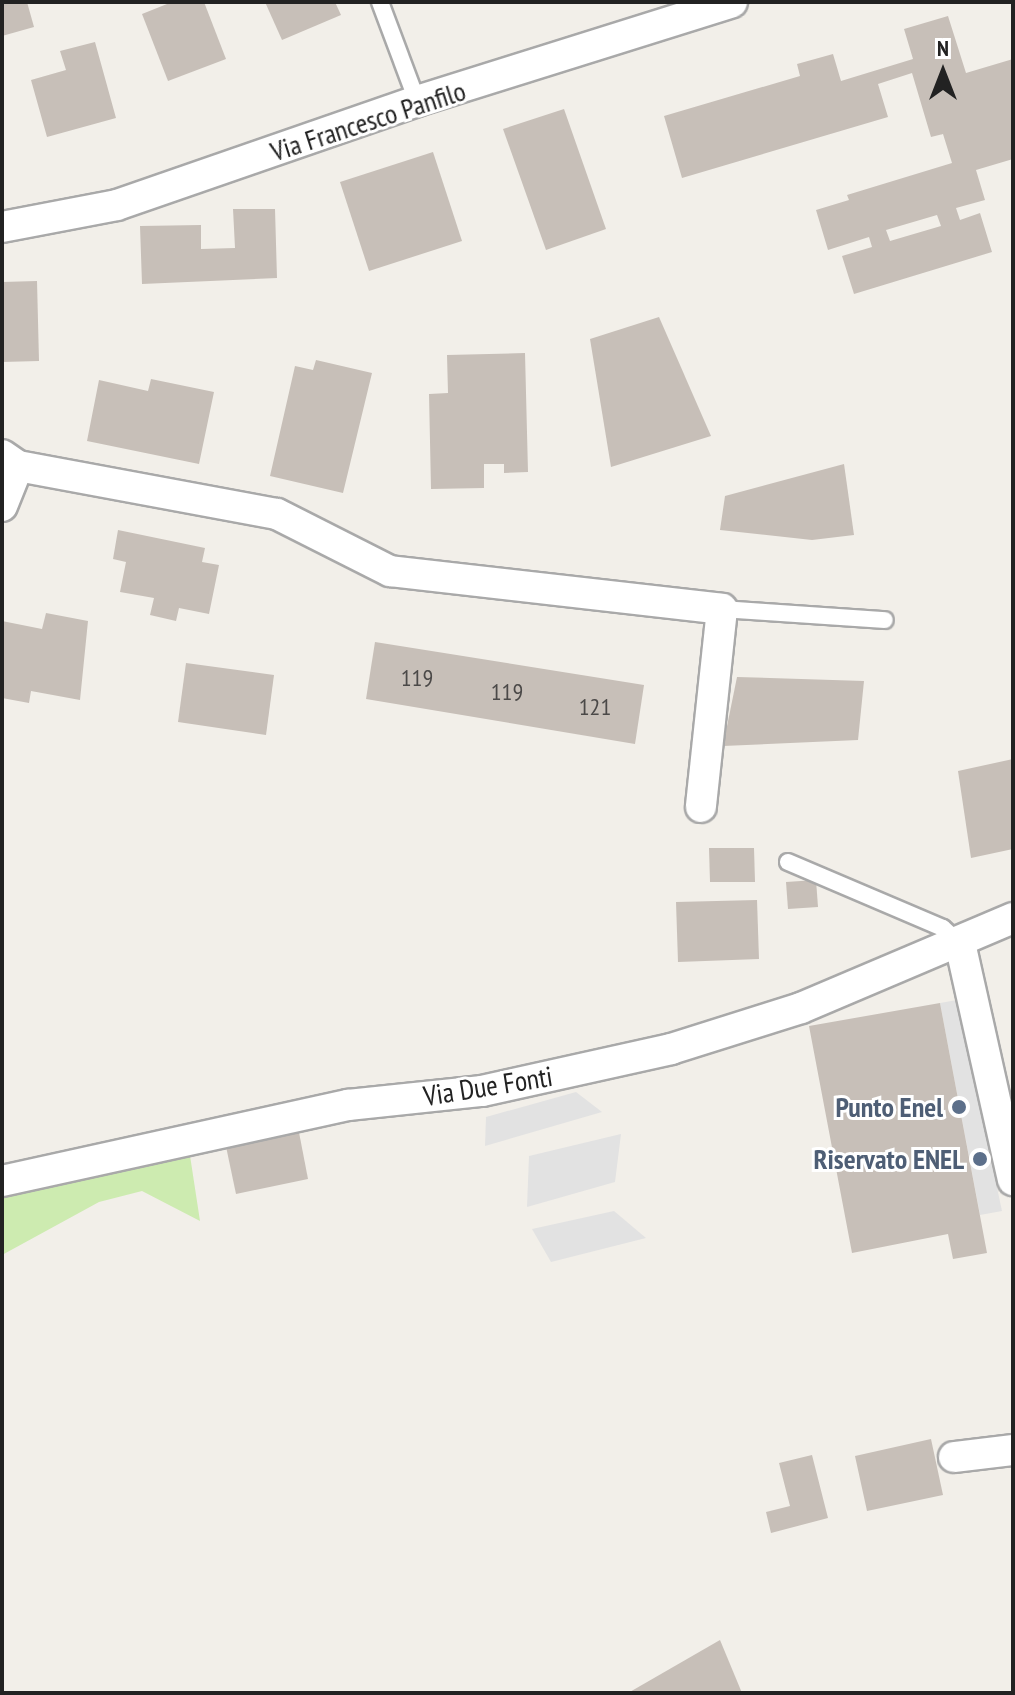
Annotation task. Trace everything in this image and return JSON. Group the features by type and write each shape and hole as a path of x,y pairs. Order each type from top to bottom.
{"street":[{"name":"Via Francesco Panfilo","path":"2,227 117,205 417,101 732,2"},
{"path":"2,506 10,461 277,514 390,571 722,609 701,807"},
{"name":"Via Due Fonti","path":"2,1181 348,1105 482,1091 642,1057 801,1008 1013,918"},
{"path":"960,943 1013,1180"},
{"path":"954,1457 1013,1450"}],"lane":[{"path":"380,2 417,101"},
{"path":"722,609 885,620"},
{"path":"788,862 943,928 960,943"}],"green space":[{"path":"189,1149 200,1221 142,1191 99,1202 2,1255 2,1188"}],"shaded area":[{"name":"Riservato ENEL","path":"957,1000 1002,1211 980,1215 940,1003"},
{"path":"576,1092 602,1112 485,1146 486,1117"},
{"path":"621,1134 615,1182 527,1207 529,1156"},
{"path":"614,1211 646,1238 551,1262 532,1229"}],"building":[{"path":"2,2 27,2 34,27 2,36"},
{"path":"172,2 204,2 226,59 168,81 142,14"},
{"path":"265,2 335,2 341,15 282,40"},
{"path":"948,16 966,73 1013,59 1013,159 976,170 985,200 956,208 960,220 980,213 992,252 854,294 842,256 872,247 869,237 828,250 816,210 849,200 847,195 952,163 943,134 931,137 912,73 878,84 888,117 682,178 664,116 800,76 797,64 833,54 841,81 913,59 904,29","holes":["937,215 941,226 890,241 886,230"]},
{"path":"95,42 116,118 47,137 31,80 66,70 60,51"},
{"path":"564,109 606,229 546,250 503,129"},
{"path":"433,152 462,241 369,271 340,182"},
{"path":"233,209 275,209 277,278 142,284 140,226 201,225 201,249 235,248"},
{"path":"37,281 39,361 2,362 2,282"},
{"path":"659,317 711,436 611,467 590,339"},
{"path":"525,353 528,472 504,473 504,464 484,464 484,488 431,489 429,394 448,393 447,355"},
{"path":"316,360 372,373 343,493 270,476 295,366 313,370"},
{"path":"151,379 214,392 199,464 87,441 99,380 148,391"},
{"path":"844,464 854,535 812,540 720,530 725,496"},
{"path":"118,530 205,548 202,562 219,565 209,614 179,608 176,621 150,615 154,598 120,592 126,562 113,559"},
{"path":"46,613 88,621 80,700 31,691 29,703 2,698 2,621 42,629"},
{"path":"375,642 644,685 635,744 366,699"},
{"path":"186,663 274,675 266,735 178,722"},
{"path":"737,677 864,681 858,740 723,746"},
{"path":"1013,759 1013,849 971,858 958,771"},
{"path":"709,848 754,848 755,882 710,882"},
{"path":"816,880 818,907 788,909 786,882"},
{"path":"757,900 759,959 678,962 676,902"},
{"path":"940,1003 987,1253 953,1259 948,1234 852,1253 809,1026"},
{"path":"297,1122 308,1179 236,1194 224,1137"},
{"path":"931,1439 943,1495 867,1511 855,1456"},
{"path":"812,1455 828,1518 771,1533 766,1512 790,1506 779,1463"},
{"path":"720,1640 742,1693 628,1693"}],"place":[{"name":"Punto Enel","path":"959,1107"},
{"name":"Riservato ENEL","path":"980,1159"}]}
